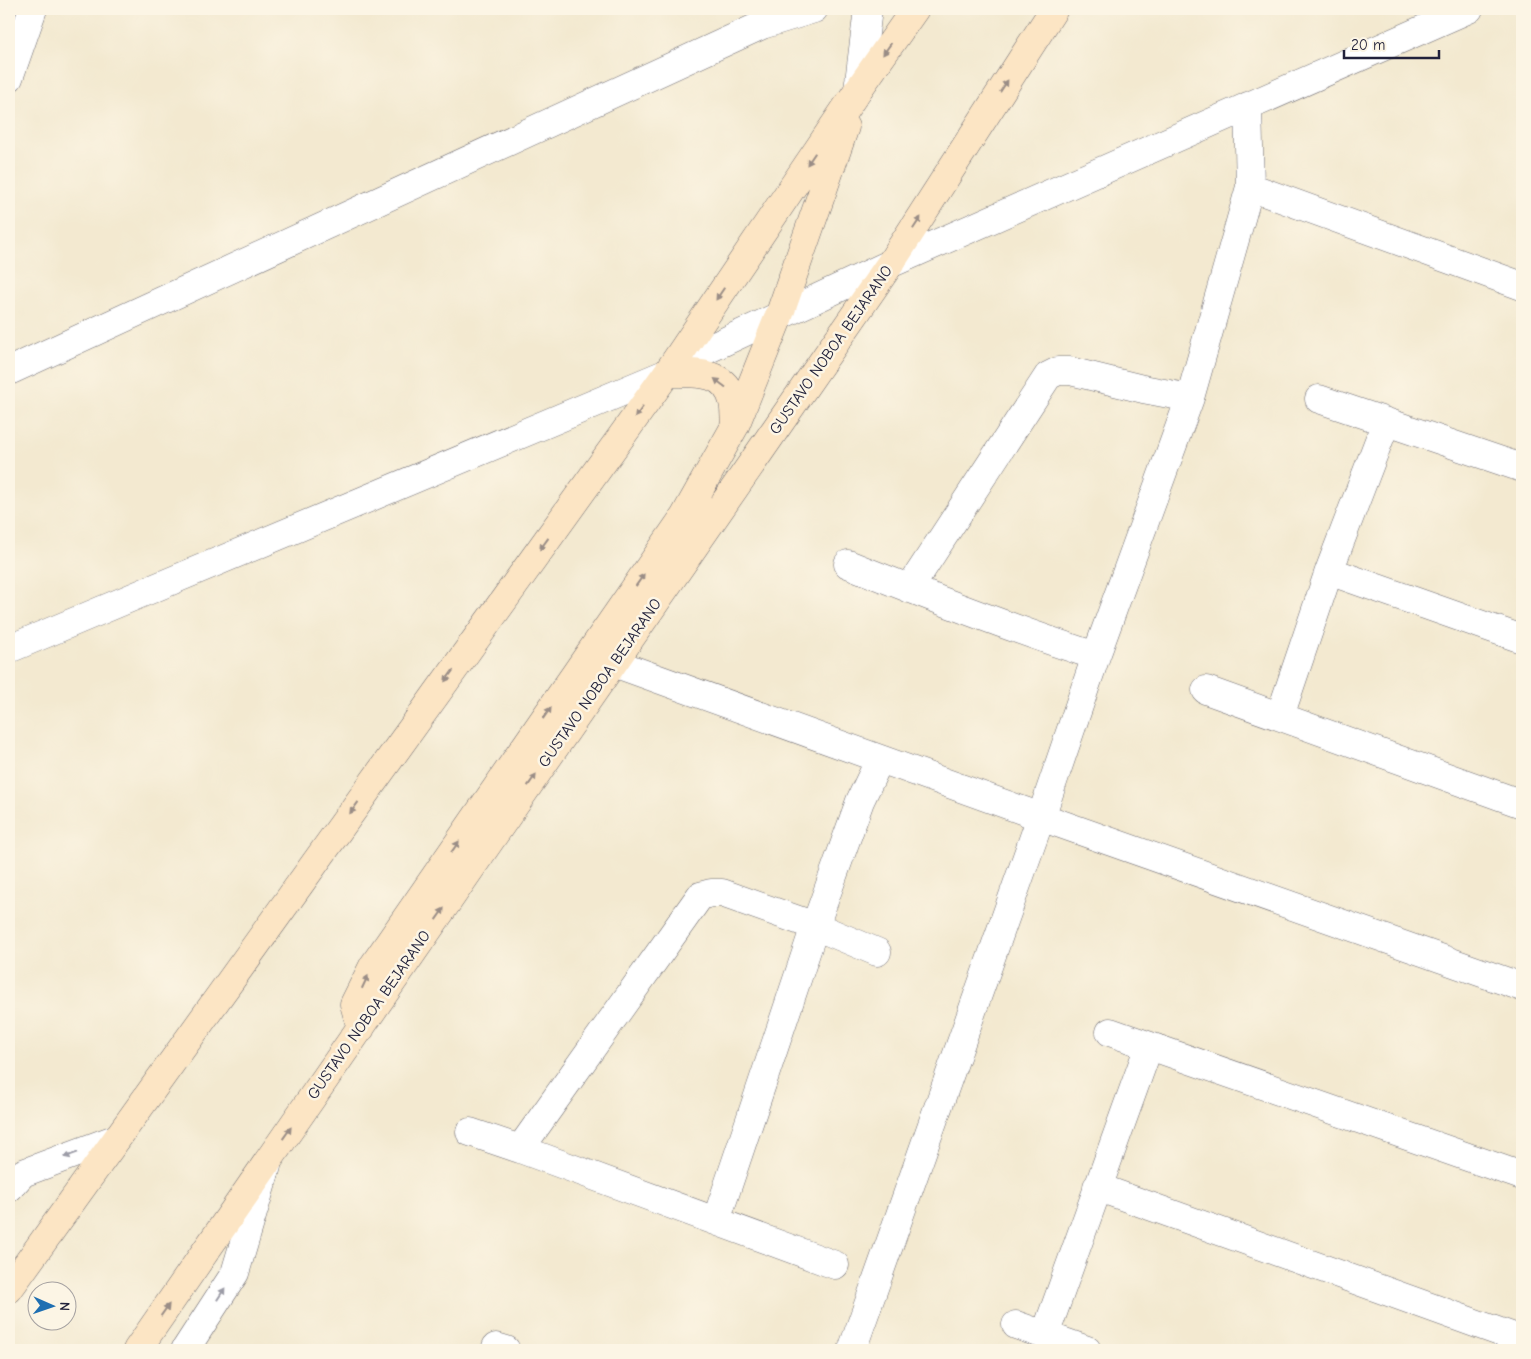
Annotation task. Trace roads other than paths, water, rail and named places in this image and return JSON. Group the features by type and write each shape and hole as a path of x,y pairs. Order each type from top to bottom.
{"street":[{"path":"9,78 34,9"},
{"path":"9,370 762,25 814,9"},
{"path":"361,1028 354,1004 373,966 684,517 735,426 778,316 858,90 868,9"},
{"path":"9,1289 667,372 915,9"},
{"name":"GUSTAVO NOBOA BEJARANO","path":"137,1350 890,264 1054,9"},
{"path":"9,649 667,372 702,352 890,264 1469,9"},
{"path":"852,1350 1041,817 1096,656 1190,398 1250,186 1248,106"},
{"path":"1250,186 1522,286"},
{"path":"908,589 1048,376 1058,371 1070,371 1143,389 1190,398"},
{"path":"667,372 702,374 717,378 726,386 733,402 735,426"},
{"path":"1319,399 1522,468"},
{"path":"1280,716 1329,571 1386,422"},
{"path":"848,564 908,589 1096,656"},
{"path":"1329,571 1522,639"},
{"path":"614,663 1041,817 1522,986"},
{"path":"1206,690 1522,804"},
{"path":"716,1221 815,926 860,802 880,759"},
{"path":"520,1149 700,896 711,892 722,893 815,926 877,952"},
{"path":"1110,1032 1522,1176"},
{"path":"1045,1335 1150,1046"},
{"path":"470,1132 835,1265"},
{"path":"9,1188 23,1173 117,1138"},
{"path":"185,1350 235,1273 269,1160"},
{"path":"1098,1187 1522,1340"},
{"path":"1016,1325 1087,1350"}]}
